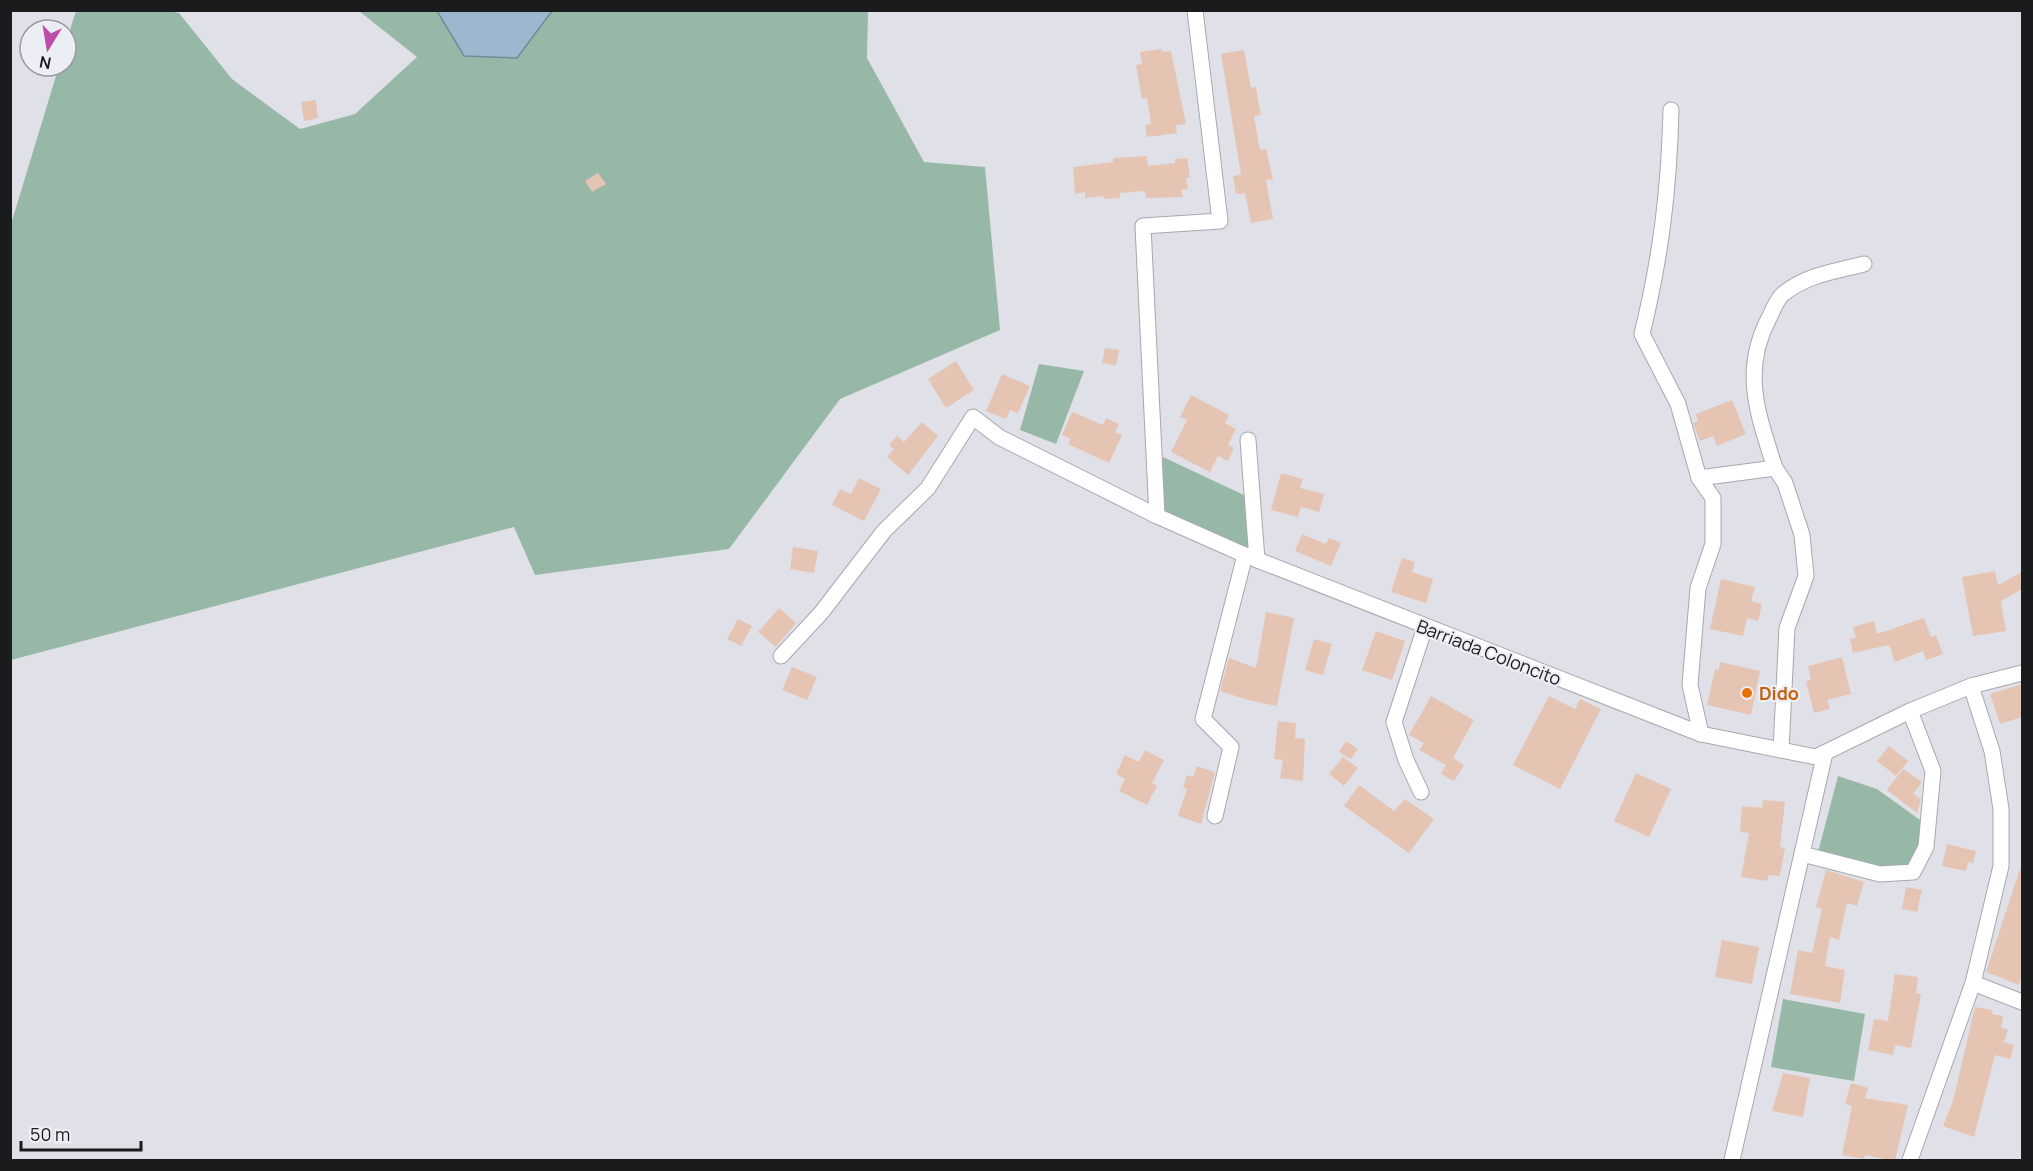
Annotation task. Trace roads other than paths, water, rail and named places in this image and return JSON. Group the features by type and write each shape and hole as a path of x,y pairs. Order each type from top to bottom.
{"street":[{"path":"1157,516 1143,226 1220,221 1195,10"},
{"path":"1671,110 1670,172 1659,266 1642,334 1678,404 1700,477 1713,498 1713,544 1698,588 1690,685 1701,734"},
{"path":"1781,750 1787,628 1806,576 1802,535 1785,483 1775,468 1755,407 1755,355 1766,324 1781,295 1813,276 1864,264"},
{"name":"Barriada Coloncito","path":"781,656 821,613 884,531 928,488 973,417 999,437 1157,516 1251,558 1701,734 1816,757 1910,711 1971,686 2022,673"},
{"path":"1215,816 1231,747 1203,719 1251,558 1248,441"},
{"path":"1700,477 1775,468"},
{"path":"1421,792 1406,760 1394,722 1425,627"},
{"path":"1910,1161 1973,982 2001,866 2001,809 1992,751 1971,686"},
{"path":"1802,854 1880,874 1913,872 1926,847 1933,771 1910,711"},
{"path":"1732,1161 1825,753"},
{"path":"1973,982 2022,1002"}],"water":[{"path":"437,11 552,11 517,58 464,56"}],"place":[{"name":"Dido","path":"1747,693"}]}
